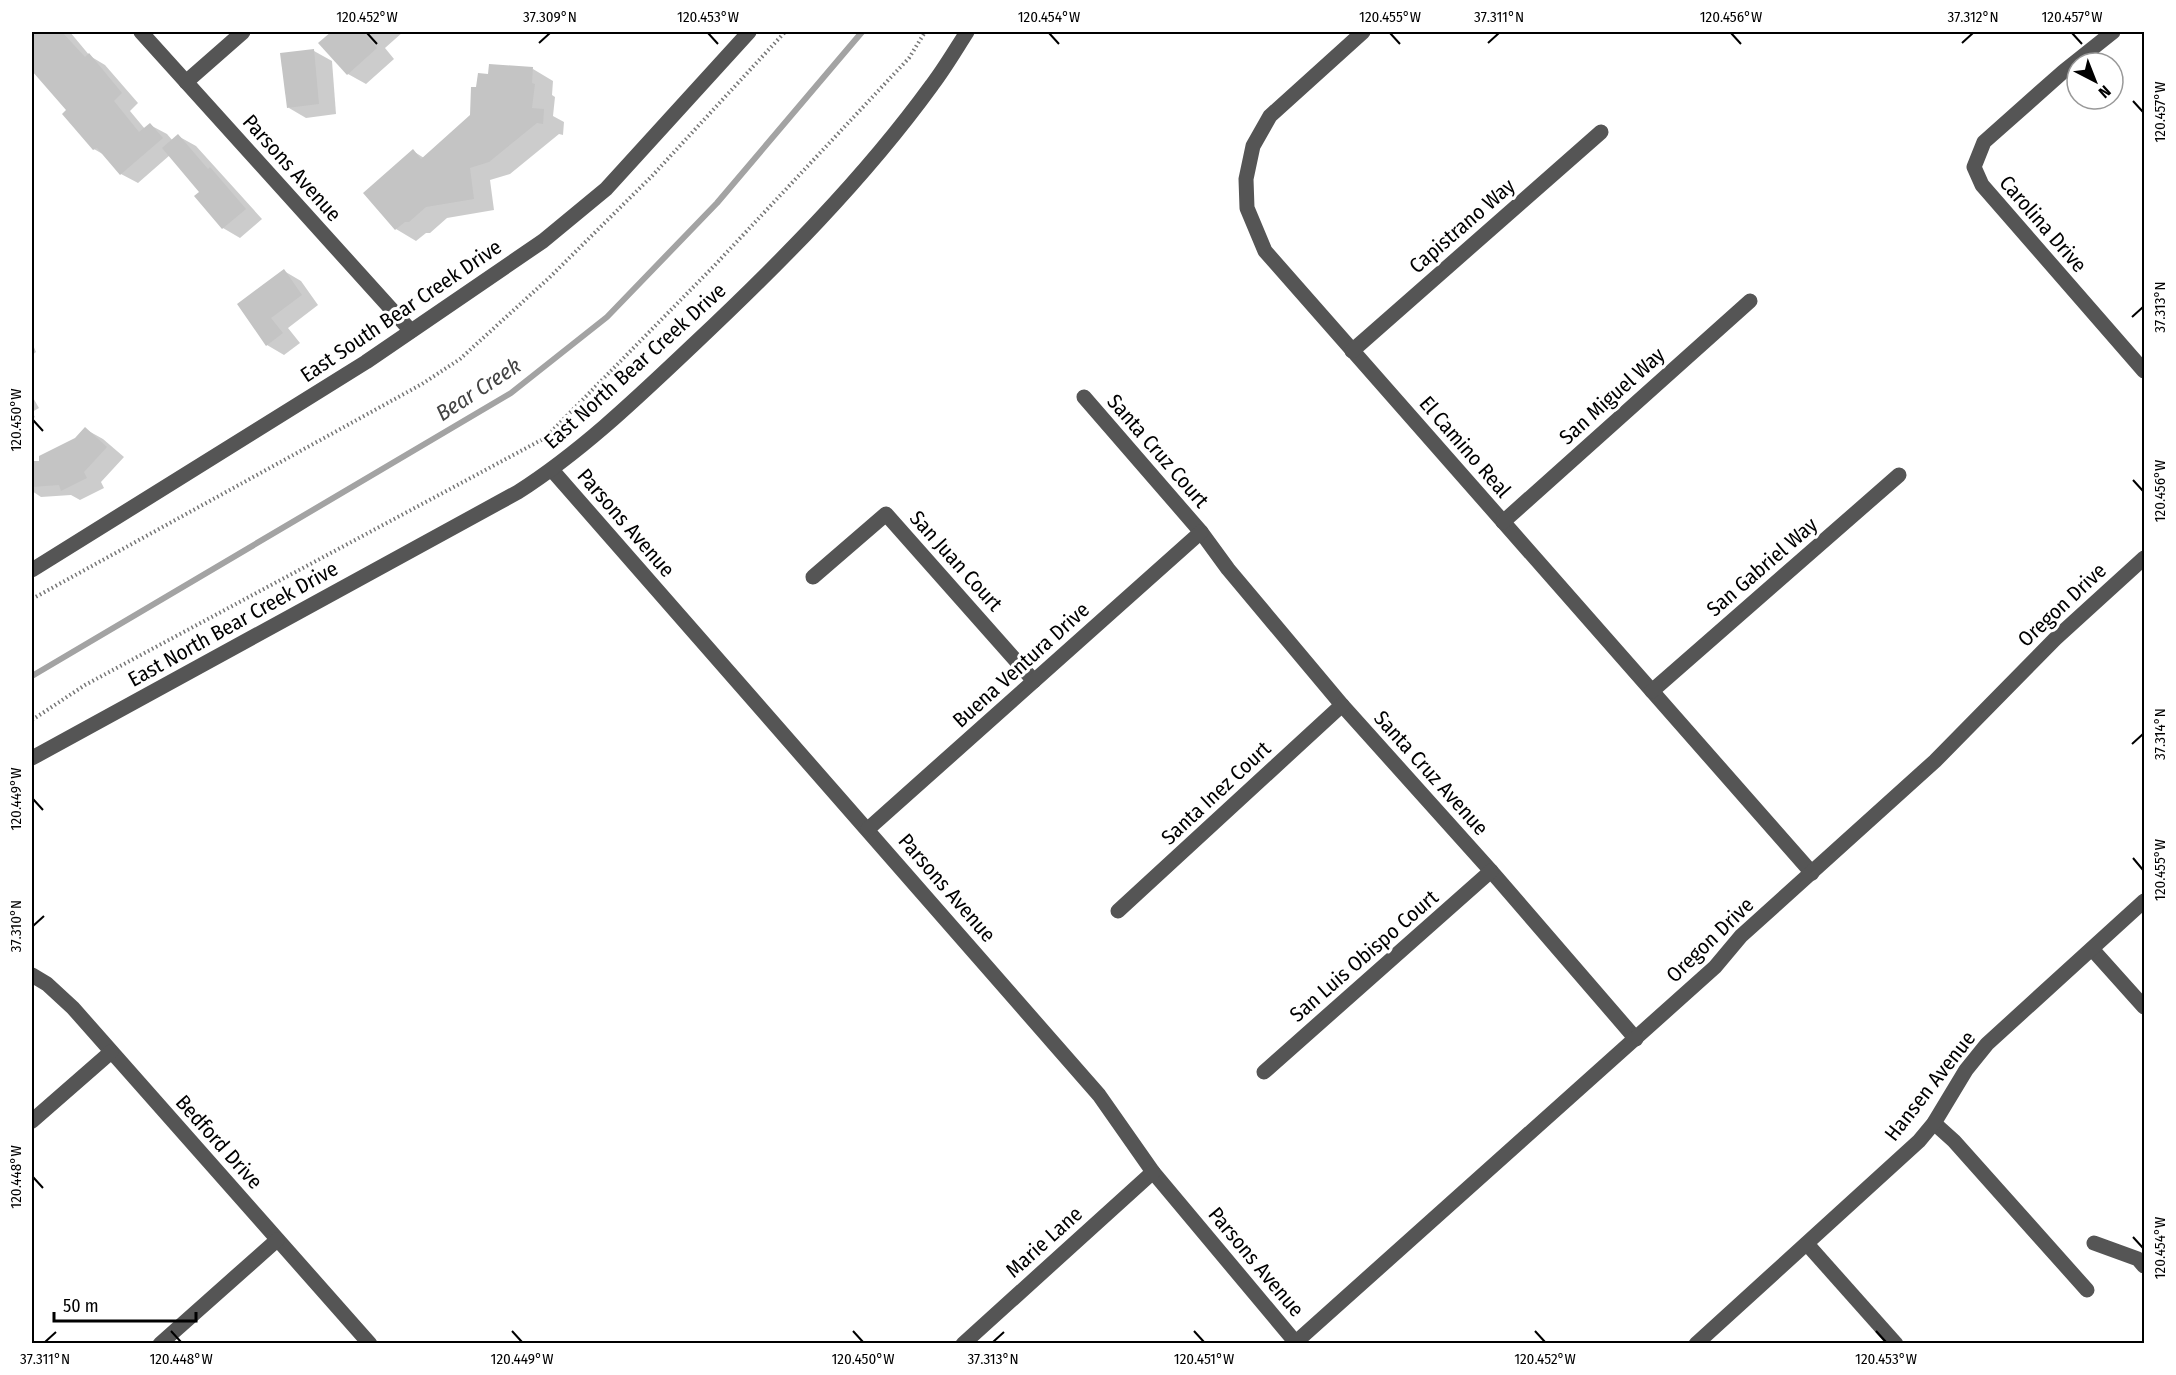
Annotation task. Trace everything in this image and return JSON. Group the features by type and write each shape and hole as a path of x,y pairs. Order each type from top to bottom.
{"street":[{"name":"Parsons Avenue","path":"141,32 411,332"},
{"path":"186,82 243,32"},
{"name":"East South Bear Creek Drive","path":"33,566 411,332 543,240 606,189 750,32"},
{"name":"East North Bear Creek Drive","path":"32,759 518,492 552,470 629,406 727,313 831,207 883,147 932,84 967,32"},
{"name":"El Camino Real","path":"1363,32 1270,116 1253,146 1246,179 1247,208 1265,251 1812,873"},
{"name":"Carolina Drive","path":"2113,32 2064,70 1984,142 1974,167 1982,185 2145,371"},
{"name":"Capistrano Way","path":"1352,351 1601,132"},
{"name":"San Miguel Way","path":"1503,522 1750,302"},
{"name":"Santa Cruz Court","path":"1084,397 1201,532"},
{"name":"Parsons Avenue","path":"552,470 1099,1095 1153,1172 1297,1343"},
{"name":"San Gabriel Way","path":"1652,691 1899,475"},
{"name":"San Juan Court","path":"813,577 886,514 1034,681"},
{"name":"Buena Ventura Drive","path":"868,829 1201,532"},
{"name":"Santa Cruz Avenue","path":"1201,532 1243,587 1342,705 1491,871 1636,1039"},
{"name":"Oregon Drive","path":"1297,1343 1715,967 1742,936 1935,762 2055,639 2145,558"},
{"name":"Santa Inez Court","path":"1118,911 1342,705"},
{"name":"San Luis Obispo Court","path":"1264,1072 1491,871"},
{"name":"Hansen Avenue","path":"1696,1344 1902,1158 1934,1123 1966,1070 1987,1044 2145,902"},
{"path":"2092,949 2145,1007"},
{"name":"Bedford Drive","path":"32,975 47,984 73,1008 370,1344"},
{"path":"32,1121 111,1052"},
{"path":"1934,1123 1954,1140 2087,1290"},
{"name":"Marie Lane","path":"963,1344 1153,1172"},
{"path":"159,1344 277,1240"},
{"path":"2094,1242 2138,1259 2145,1266"},
{"path":"1807,1244 1896,1344"}],"path":[{"path":"32,598 422,384 460,359 550,277 644,183 785,32"},
{"path":"32,720 85,685 545,438 714,266 909,58 925,32"}],"building":[{"path":"32,32 62,32 85,57 89,53 122,93 114,101 139,132 150,123 163,138 120,175 97,148 93,150 62,114 66,110 32,71"},
{"path":"331,32 363,32 377,48 347,75 318,43"},
{"path":"314,49 319,104 287,108 280,53"},
{"path":"489,64 533,67 532,83 535,84 532,108 544,109 543,124 537,123 489,162 470,168 474,199 426,207 409,222 405,222 395,230 363,193 413,149 421,159 470,115 471,87 476,87 478,73 488,74"},
{"path":"178,134 246,209 222,229 194,196 199,192 162,148"},
{"path":"284,269 302,295 271,318 283,333 266,346 237,304"},
{"path":"85,427 107,447 84,472 87,478 61,491 59,485 32,487 32,461 39,461 39,456 75,438"}],"waterway":[{"name":"Bear Creek","path":"32,676 511,393 607,317 717,203 862,32"}]}
